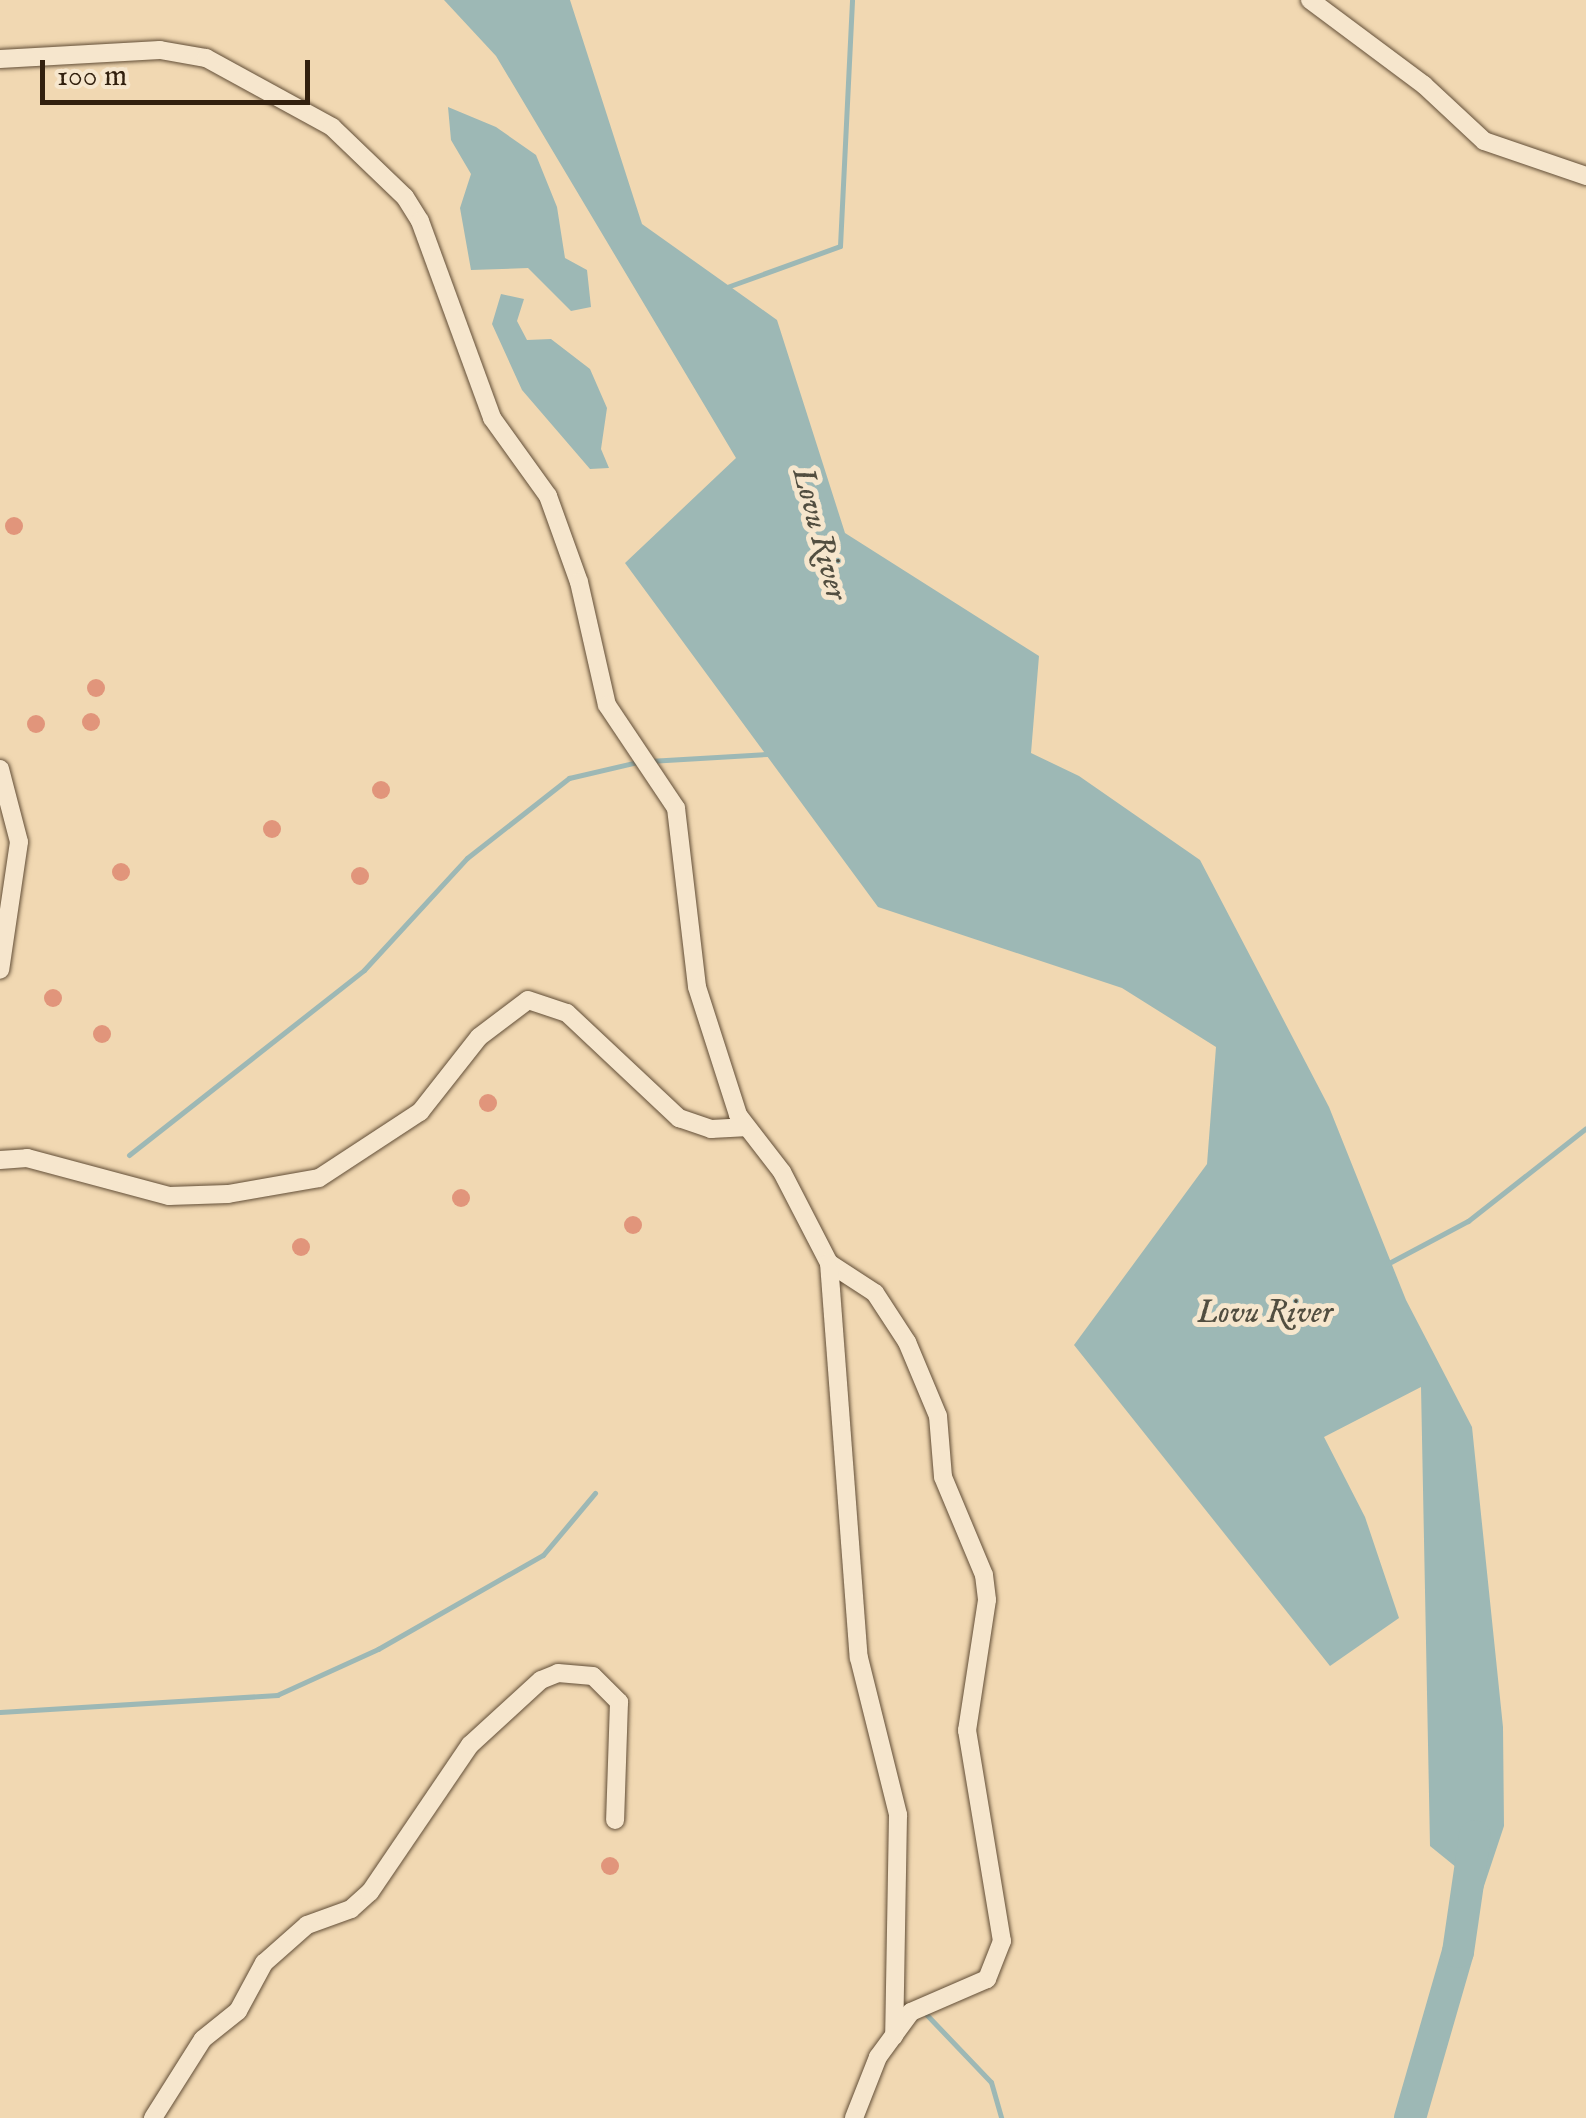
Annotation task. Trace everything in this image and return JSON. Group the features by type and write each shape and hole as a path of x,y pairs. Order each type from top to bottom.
{"street":[{"path":"1310,0 1424,85 1484,141 1586,176"},
{"path":"0,59 160,50 206,58 332,127 404,197 420,221 492,418 548,496 579,582 607,704 676,808 697,987 744,1126 782,1172 830,1263 859,1658 898,1814 894,2038"},
{"path":"0,769 19,842 0,970"},
{"path":"0,1160 26,1158 168,1196 228,1194 319,1178 420,1112 479,1037 528,1000 567,1013 679,1118 711,1130 744,1126"},
{"path":"830,1263 875,1293 907,1342 938,1416 944,1477 978,1551 987,1600 966,1730 1000,1916 998,1960 987,1978 918,2004 878,2057 854,2118"},
{"path":"153,2118 204,2039 238,2011 264,1963 307,1925 351,1909 370,1892 477,1736 542,1680 558,1672 593,1676 619,1702 615,1820"}],"water":[{"name":"Lovu River","path":"444,0 570,0 642,224 777,320 845,533 1039,656 1031,753 1079,776 1200,860 1329,1107 1406,1300 1472,1427 1503,1727 1504,1826 1483,1889 1430,1846 1421,1387 1324,1437 1365,1517 1399,1618 1330,1666 1074,1345 1207,1164 1216,1047 1122,988 878,907 625,563 736,458 496,56"},
{"path":"448,107 496,127 536,155 557,207 565,258 587,270 591,307 571,311 528,268 471,270 460,208 471,174 451,140"},
{"path":"501,294 524,299 517,321 527,340 551,339 590,369 607,408 601,449 609,468 590,469 522,390 492,324"}],"building":[{"path":"14,517 23,526 14,535 5,526"},
{"path":"96,679 105,688 96,697 87,688"},
{"path":"91,713 100,722 91,731 82,722"},
{"path":"36,715 45,724 36,733 27,724"},
{"path":"381,781 390,790 381,799 372,790"},
{"path":"272,820 281,829 272,838 263,829"},
{"path":"121,863 130,872 121,881 112,872"},
{"path":"360,867 369,876 360,885 351,876"},
{"path":"53,989 62,998 53,1007 44,998"},
{"path":"102,1025 111,1034 102,1043 93,1034"},
{"path":"488,1094 497,1103 488,1112 479,1103"},
{"path":"461,1189 470,1198 461,1207 452,1198"},
{"path":"633,1216 642,1225 633,1234 624,1225"},
{"path":"301,1238 310,1247 301,1256 292,1247"},
{"path":"610,1857 619,1866 610,1875 601,1866"}],"waterway":[{"path":"727,287 840,246 852,0"},
{"path":"649,761 767,754"},
{"path":"129,1155 364,970 467,858 569,778 638,762"},
{"path":"1387,1264 1468,1221 1586,1128"},
{"path":"0,1712 277,1695 378,1649 543,1555 595,1493"},
{"name":"Lovu River","path":"1410,2118 1458,1952 1475,1836"},
{"path":"925,2013 991,2082 1001,2118"}]}
